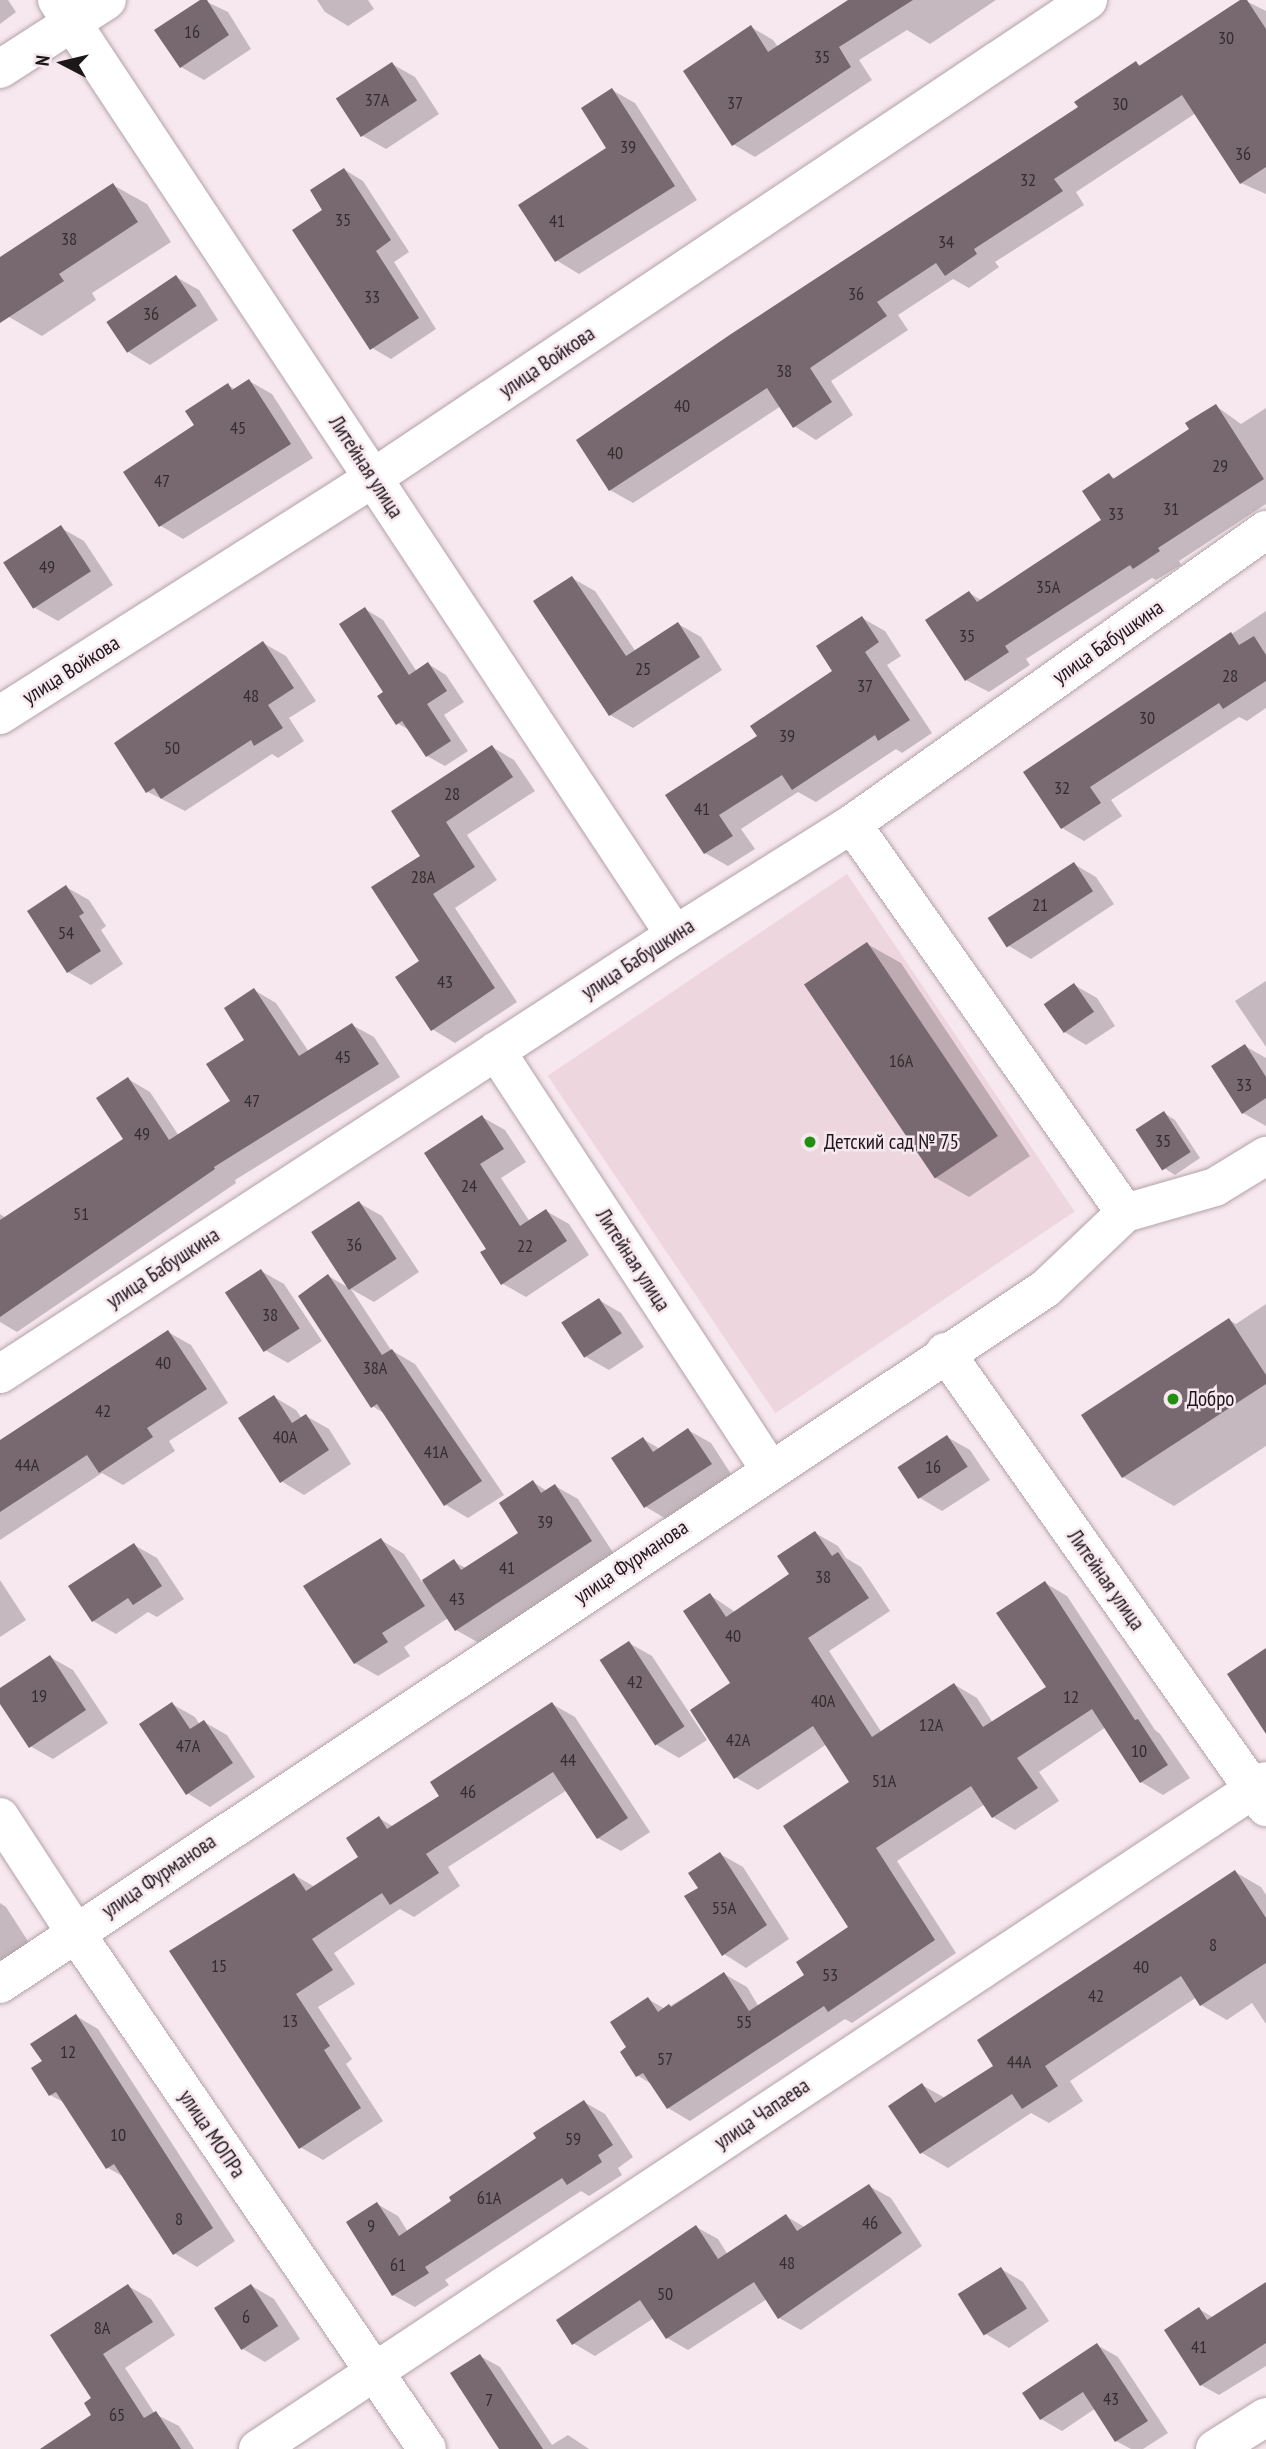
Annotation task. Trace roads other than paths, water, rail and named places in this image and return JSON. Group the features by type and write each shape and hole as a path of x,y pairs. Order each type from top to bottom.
{"street":[{"path":"0,69 65,12 107,0"},
{"name":"улица Войкова","path":"0,715 373,478 1088,0"},
{"name":"Литейная улица","path":"65,12 674,935"},
{"name":"улица Бабушкина","path":"0,1374 674,935 852,824 1266,530"},
{"path":"852,824 1125,1213"},
{"name":"Литейная улица","path":"496,1051 770,1469"},
{"name":"улица Фурманова","path":"0,1984 945,1352 1045,1289 1125,1213 1215,1187 1266,1156"},
{"name":"Литейная улица","path":"945,1352 1262,1792"},
{"name":"улица Чапаева","path":"258,2449 373,2371 1262,1792"},
{"name":"улица МОПРа","path":"0,1817 75,1932 427,2449"},
{"path":"1215,2449 1266,2417"}],"place":[{"name":"Детский сад № 75","path":"810,1142"},
{"name":"Добро","path":"1173,1399"}]}
